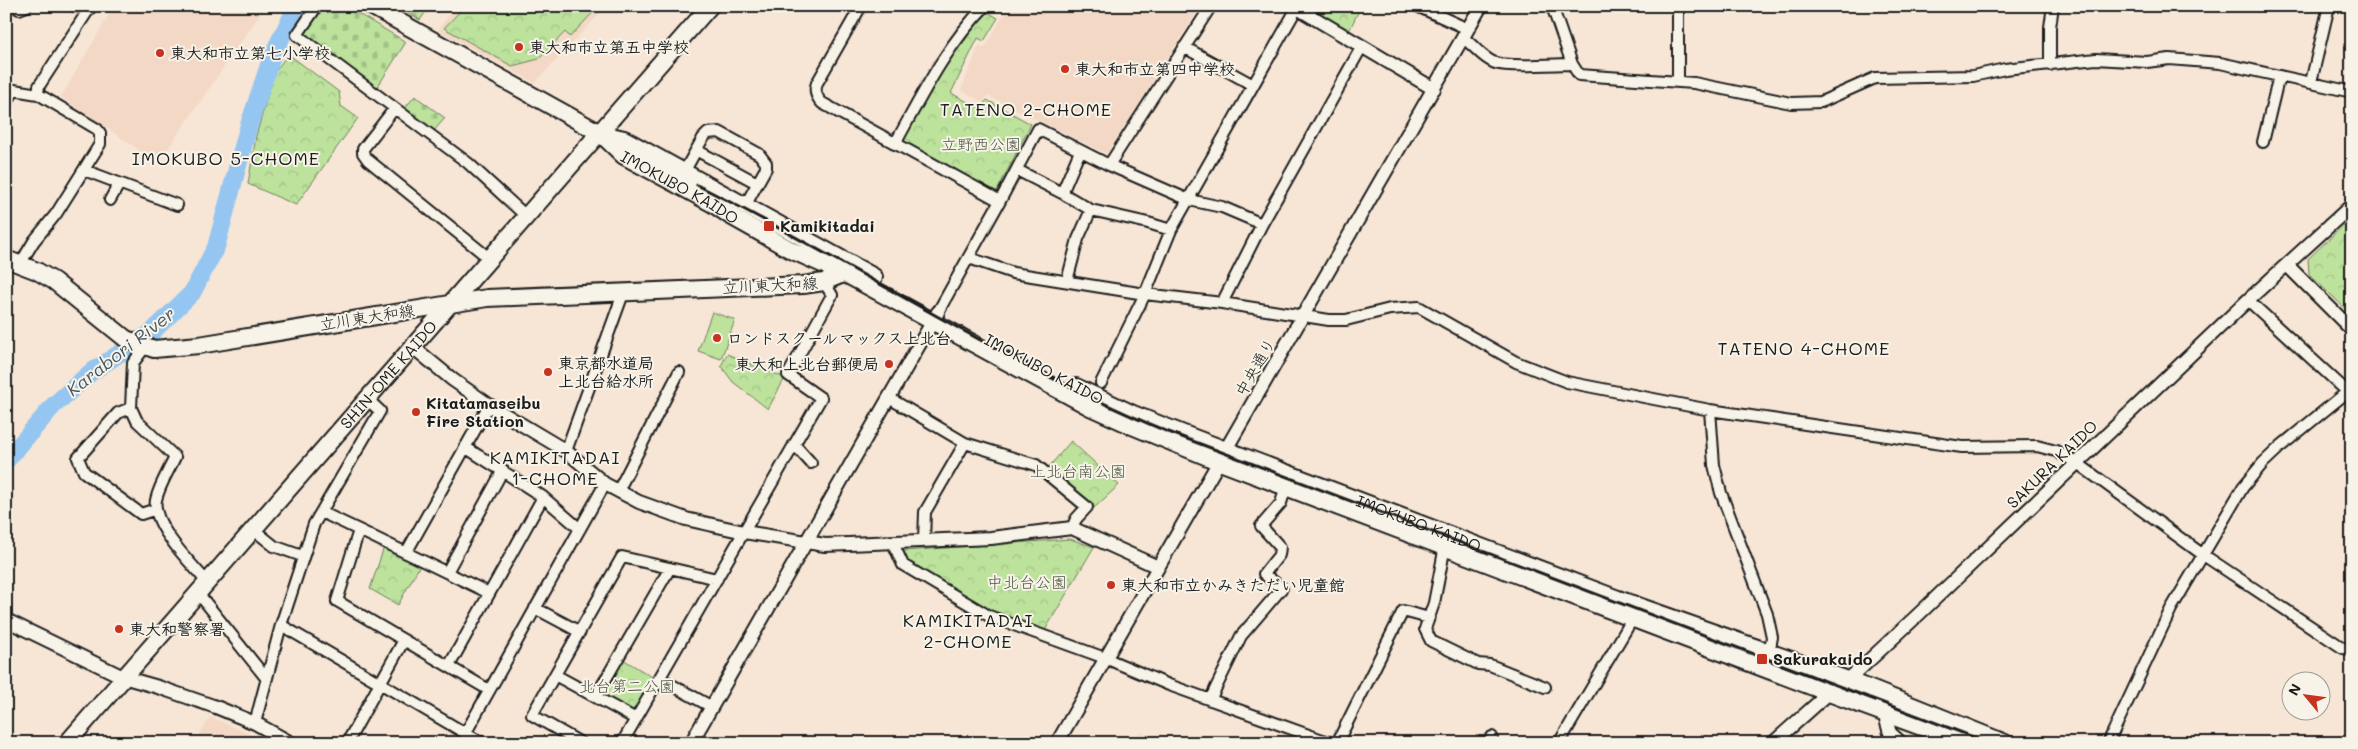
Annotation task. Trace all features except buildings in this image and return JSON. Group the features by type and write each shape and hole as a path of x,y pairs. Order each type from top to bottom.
{"main road":[{"name":"IMOKUBO KAIDO","path":"371,6 600,133 624,156 694,193 791,250 846,268"},
{"name":"SHIN-OME KAIDO","path":"67,743 710,6"},
{"name":"IMOKUBO KAIDO","path":"600,133 624,139 745,206 846,268 936,317 1094,397 1286,486 1964,743"},
{"name":"立川東大和線","path":"13,262 54,281 126,339 154,349 198,345 453,302 492,298 824,282 846,268"},
{"path":"478,272 492,298"},
{"name":"IMOKUBO KAIDO","path":"1223,456 1769,654 1848,680 2005,743"}],"street":[{"path":"14,6 23,9 27,6"},
{"path":"38,94 39,86 90,8 74,6"},
{"path":"317,6 297,35 468,163 527,216"},
{"path":"861,6 818,83 816,92 822,102 1000,201"},
{"path":"895,144 955,39 985,6"},
{"path":"1108,165 1210,6"},
{"path":"1417,6 1465,33 1484,57 1496,64 1572,64"},
{"name":"中央通り","path":"1057,743 1481,6"},
{"path":"1552,6 1572,64 1580,75 1678,82 1791,103 1821,102 1875,78 1973,76 2096,58 2147,62 2169,60 2220,63 2352,92"},
{"path":"1678,6 1678,82"},
{"path":"2050,65 2050,27 2053,6"},
{"path":"2311,82 2329,6"},
{"path":"1101,383 1145,294 1171,230 1296,7 1361,48 1434,89"},
{"path":"1184,47 1253,85"},
{"path":"1222,303 1262,224 1361,48"},
{"path":"2263,142 2279,76"},
{"path":"6,104 14,90 38,94 97,129 100,133 100,144 56,214 34,241 13,262"},
{"path":"394,109 363,149 363,153 368,160 490,259"},
{"path":"691,743 936,317 1038,129 1108,165 1189,200 1222,206 1262,224"},
{"path":"694,193 686,183 684,172 703,138 714,131 719,132 759,154 766,163 766,168 745,206"},
{"path":"696,150 757,183"},
{"path":"1062,193 1080,151"},
{"path":"84,170 177,205"},
{"path":"1017,170 1091,210 1148,222 1171,230"},
{"path":"110,200 119,184"},
{"name":"SAKURA KAIDO","path":"1774,743 1829,693 1848,680 2248,300 2352,206"},
{"path":"1067,281 1078,239 1091,210"},
{"path":"969,258 1013,273 1329,320 1346,320 1390,309 1419,307 1516,362 1541,374 1567,382 1710,410 1962,448 2037,446 2056,451 2077,463 2202,554 2343,648 2352,650"},
{"path":"2286,265 2352,330"},
{"path":"622,743 821,398 788,374 832,296 824,282"},
{"path":"566,451 624,291"},
{"path":"2108,743 2171,609 2243,487 2263,463 2349,394 2248,300"},
{"path":"145,347 133,363 131,408 136,421 175,457 156,500 156,509 162,527 266,678"},
{"path":"413,347 453,380 489,405 566,451 605,484 639,502 686,519 744,532 825,545 991,538 1072,528 1158,567"},
{"path":"618,491 679,372"},
{"path":"889,398 965,443 1036,465 1087,507 1076,519 1072,528"},
{"path":"255,723 266,678 302,556 321,512 380,411 367,399"},
{"path":"406,553 489,405"},
{"path":"131,408 118,414 111,420 78,458 84,472 141,514 156,509"},
{"path":"1710,410 1714,464 1718,484 1767,614 1772,637 1769,654"},
{"path":"924,541 925,512 965,443"},
{"path":"794,444 811,463"},
{"path":"465,447 543,497 580,528"},
{"path":"447,572 503,470"},
{"path":"465,734 605,484"},
{"path":"1210,700 1241,636 1282,588 1264,574 1279,555 1280,547 1261,526 1281,503 1286,486"},
{"path":"448,666 543,497"},
{"path":"321,512 489,593"},
{"path":"253,529 274,546 302,556"},
{"path":"359,530 338,601 490,690"},
{"path":"893,543 903,565 989,616 1105,658 1169,686 1306,738 1331,743"},
{"path":"1445,546 1434,603 1425,629 1431,641 1478,664 1490,665 1545,687"},
{"path":"574,741 532,715 622,558 717,579"},
{"path":"596,696 670,568"},
{"path":"536,608 580,632"},
{"path":"1337,743 1403,611 1429,618"},
{"path":"1559,743 1633,618"},
{"path":"6,620 123,678 158,687 255,723 291,743"},
{"path":"281,625 380,685 482,743"},
{"path":"347,743 404,640"},
{"path":"555,675 636,719"},
{"path":"659,678 712,707"},
{"path":"1884,713 1890,733 1901,743"}],"shaded area":[{"name":"東大和市立第七小学校","path":"114,6 256,6 263,10 158,163 61,97"},
{"name":"東大和市立第五中学校","path":"456,6 607,6 535,83 438,30"},
{"name":"東大和市立第四中学校","path":"1008,6 1201,6 1107,154 988,96 982,102 961,90 979,46 985,48"},
{"path":"210,717 232,726 267,743 195,743"},
{"path":"1139,732 1170,743 1136,743"}],"green space":[{"path":"324,6 345,6 406,42 376,89 305,38 305,31"},
{"path":"395,6 430,6 420,20"},
{"name":"東大和市立第五中学校","path":"465,6 599,6 570,37 565,32 539,59 512,66 444,28"},
{"path":"1309,6 1361,6 1349,31"},
{"name":"立野西公園","path":"986,11 998,18 984,41 978,38 951,93 979,108 987,100 1031,124 996,193 903,141 956,44"},
{"path":"288,54 339,92 341,106 358,118 296,205 248,184 256,136 274,73"},
{"path":"415,96 445,118 433,132 403,110"},
{"path":"2352,217 2352,315 2309,274 2308,259"},
{"path":"712,312 735,320 721,359 698,351"},
{"path":"727,354 785,378 768,409 733,382 721,366"},
{"name":"上北台南公園","path":"1071,441 1119,485 1094,508 1048,468"},
{"name":"中北台公園","path":"1070,539 1094,547 1044,632 992,611 903,560 903,551"},
{"path":"384,547 420,565 398,605 370,589"},
{"name":"北台第二公園","path":"621,658 654,678 633,714 600,695"}],"waterway":[{"name":"Karabori River","path":"6,461 53,406 90,373 152,332 192,293 216,247 248,128 272,56 297,6"}],"railway":[{"path":"697,185 756,215 1046,375 1166,431 1989,743"}],"place":[{"name":"東大和市立第五中学校","path":"519,47"},
{"name":"東大和市立第七小学校","path":"160,53"},
{"name":"東大和市立第四中学校","path":"1065,69"},
{"name":"Kamikitadai","path":"769,226"},
{"name":"ロンドスクールマックス上北台","path":"717,338"},
{"name":"東大和上北台郵便局","path":"889,364"},
{"name":"東京都水道局 上北台給水所","path":"548,372"},
{"name":"Kitatamaseibu Fire Station","path":"416,412"},
{"name":"東大和市立かみきただい児童館","path":"1111,585"},
{"name":"東大和警察署","path":"119,629"},
{"name":"Sakurakaido","path":"1762,659"}],"district":[{"name":"TATENO 2-CHOME","path":"1026,110"},
{"name":"IMOKUBO 5-CHOME","path":"226,159"},
{"name":"TATENO 4-CHOME","path":"1804,349"},
{"name":"KAMIKITADAI 1-CHOME","path":"555,468"},
{"name":"KAMIKITADAI 2-CHOME","path":"968,631"}]}
